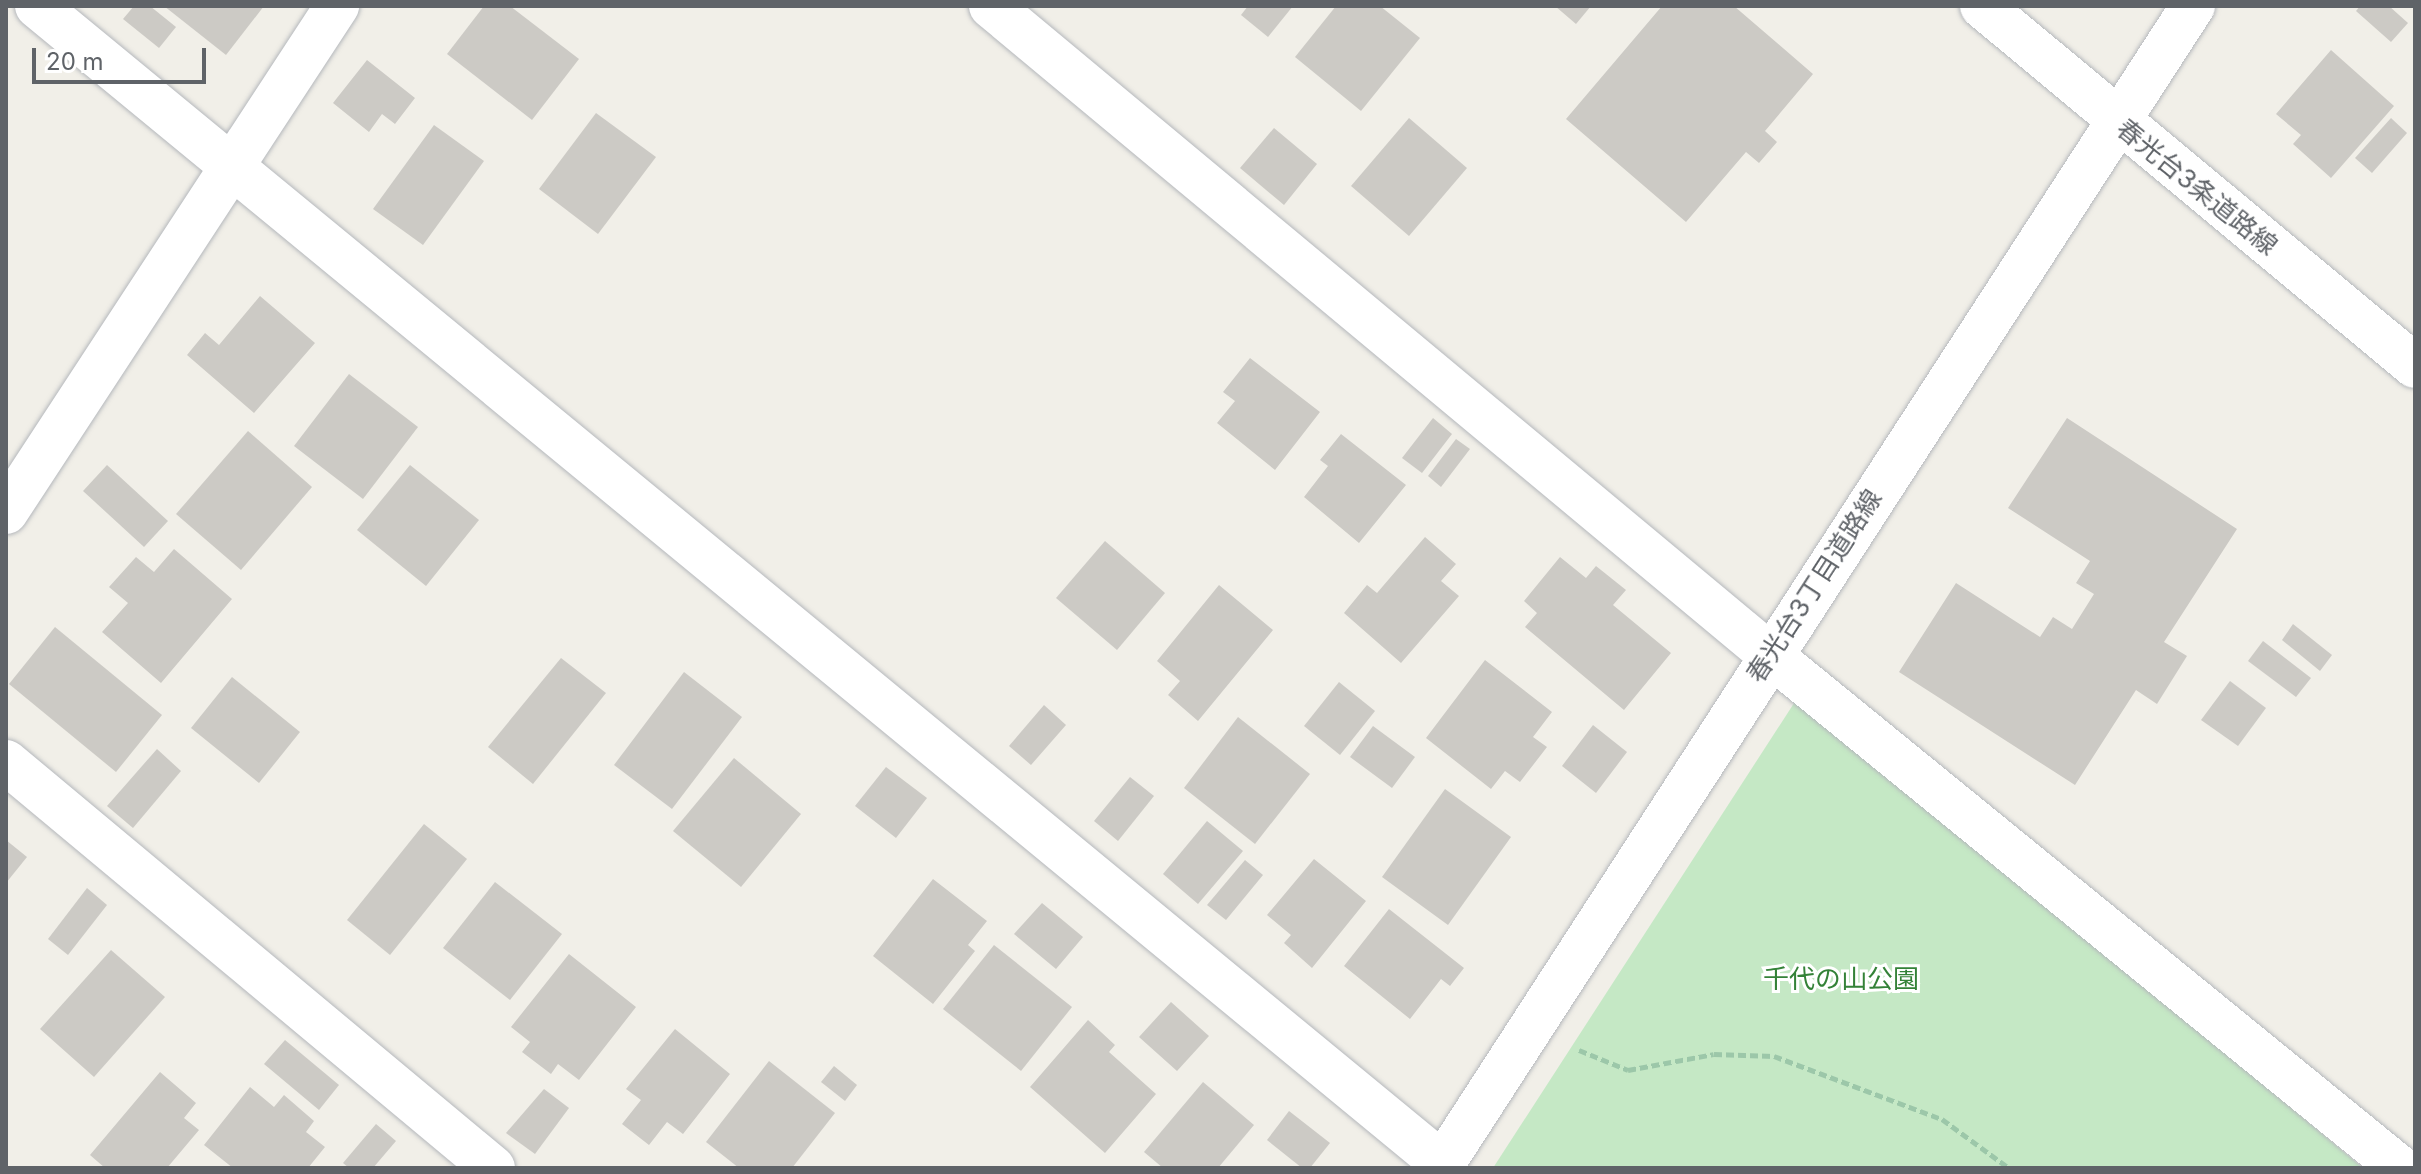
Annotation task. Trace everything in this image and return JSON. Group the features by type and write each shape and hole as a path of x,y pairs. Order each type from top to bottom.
{"street":[{"path":"37,6 1442,1166"},
{"path":"6,512 337,6"},
{"path":"991,6 1769,654 2400,1168"},
{"name":"春光台3条道路線","path":"1982,6 2415,366"},
{"name":"春光台3丁目道路線","path":"1442,1166 1769,654 2193,6"},
{"path":"6,762 493,1168"}],"path":[{"path":"1529,1030 1628,1070 1714,1054 1774,1056 1942,1119 2009,1168"}],"green space":[{"name":"千代の山公園","path":"1798,697 2363,1168 1493,1168"}],"building":[{"path":"134,6 150,6 176,27 159,48 123,19"},
{"path":"164,6 264,6 226,55"},
{"path":"484,6 510,6 579,59 532,120 447,54"},
{"path":"1248,6 1293,6 1268,37 1241,15"},
{"path":"1336,6 1380,6 1420,38 1361,111 1295,57"},
{"path":"1555,6 1591,6 1576,24"},
{"path":"1662,6 1734,6 1813,74 1765,131 1777,142 1759,163 1746,152 1686,222 1566,119"},
{"path":"2360,6 2389,6 2408,23 2391,42 2356,11"},
{"path":"2331,50 2394,106 2331,178 2293,144 2301,135 2276,114"},
{"path":"367,60 415,98 395,124 382,114 369,132 333,103"},
{"path":"596,113 656,157 598,234 539,189"},
{"path":"1409,118 1467,168 1409,236 1351,186"},
{"path":"2391,118 2407,133 2372,173 2355,158"},
{"path":"434,125 484,161 423,245 373,209"},
{"path":"1274,128 1317,164 1284,205 1240,168"},
{"path":"260,296 315,343 254,413 187,355 205,333 219,345"},
{"path":"1250,358 1320,412 1275,470 1217,423 1235,401 1223,392"},
{"path":"349,374 418,427 363,499 294,446"},
{"path":"1433,418 1452,434 1422,473 1402,458"},
{"path":"2067,418 2237,529 2164,642 2187,656 2157,704 2136,690 2075,785 1899,672 1956,583 2040,637 2053,617 2072,629 2094,594 2076,583 2090,561 2008,508"},
{"path":"248,431 312,487 241,570 176,514"},
{"path":"1341,434 1406,485 1359,543 1304,497 1328,466 1320,460"},
{"path":"1456,439 1470,449 1441,487 1428,476"},
{"path":"107,465 168,521 144,547 83,491"},
{"path":"410,465 479,520 426,586 357,530"},
{"path":"1425,537 1456,564 1441,581 1459,596 1401,663 1344,613 1367,585 1377,593"},
{"path":"1105,541 1165,593 1117,650 1056,598"},
{"path":"174,549 232,599 161,683 102,632 128,603 109,587 136,557 154,572"},
{"path":"1560,557 1586,578 1596,566 1626,590 1613,605 1671,653 1624,710 1525,627 1537,613 1524,601"},
{"path":"1219,585 1273,630 1198,721 1168,695 1180,681 1157,661"},
{"path":"2293,624 2332,655 2320,671 2282,640"},
{"path":"55,627 162,715 116,772 9,684"},
{"path":"2263,641 2311,678 2296,697 2248,661"},
{"path":"561,658 606,693 533,784 488,747"},
{"path":"1485,660 1552,712 1533,737 1547,747 1520,782 1505,771 1491,789 1426,738"},
{"path":"684,672 742,717 672,809 614,765"},
{"path":"232,677 300,732 259,783 191,728"},
{"path":"2230,681 2266,708 2238,746 2201,720"},
{"path":"1339,682 1375,711 1340,755 1304,726"},
{"path":"1044,705 1066,725 1031,765 1009,746"},
{"path":"1238,717 1310,774 1255,844 1184,788"},
{"path":"1593,725 1627,752 1596,793 1562,766"},
{"path":"1373,726 1415,757 1392,788 1350,757"},
{"path":"157,749 181,771 133,828 107,806"},
{"path":"734,758 801,814 741,887 673,831"},
{"path":"886,767 927,798 896,838 855,806"},
{"path":"1130,777 1154,796 1118,841 1094,821"},
{"path":"1445,789 1511,837 1448,925 1382,877"},
{"path":"1207,821 1243,851 1198,904 1163,874"},
{"path":"424,824 467,859 390,955 347,920"},
{"path":"6,840 27,857 6,883"},
{"path":"1314,859 1366,901 1312,968 1284,943 1291,935 1267,915"},
{"path":"1245,860 1263,875 1226,920 1207,905"},
{"path":"933,879 987,921 968,945 975,951 933,1004 873,956"},
{"path":"495,882 562,934 510,1000 443,948"},
{"path":"87,888 107,905 68,955 48,939"},
{"path":"1042,903 1083,937 1056,969 1014,934"},
{"path":"1389,909 1464,968 1450,986 1441,979 1410,1019 1344,966"},
{"path":"994,945 1072,1007 1021,1071 943,1009"},
{"path":"111,950 165,997 94,1077 40,1029"},
{"path":"569,954 636,1007 579,1080 558,1064 551,1074 522,1052 530,1042 511,1027"},
{"path":"1171,1002 1209,1036 1177,1071 1139,1037"},
{"path":"1088,1020 1115,1045 1109,1052 1156,1094 1105,1153 1030,1087"},
{"path":"675,1029 730,1074 683,1134 667,1122 649,1145 622,1124 641,1100 626,1089"},
{"path":"285,1040 339,1085 319,1110 264,1064"},
{"path":"769,1061 835,1113 792,1168 739,1168 706,1142"},
{"path":"834,1066 857,1085 845,1101 821,1082"},
{"path":"160,1072 196,1103 184,1118 199,1130 167,1168 105,1168 90,1155"},
{"path":"1203,1082 1254,1125 1218,1168 1163,1168 1144,1152"},
{"path":"250,1087 274,1107 284,1095 314,1121 306,1132 325,1147 308,1168 233,1168 204,1145"},
{"path":"544,1089 569,1108 535,1154 506,1133"},
{"path":"1289,1111 1330,1143 1310,1168 1302,1168 1267,1140"},
{"path":"376,1124 396,1141 373,1168 349,1168 343,1163"}]}
